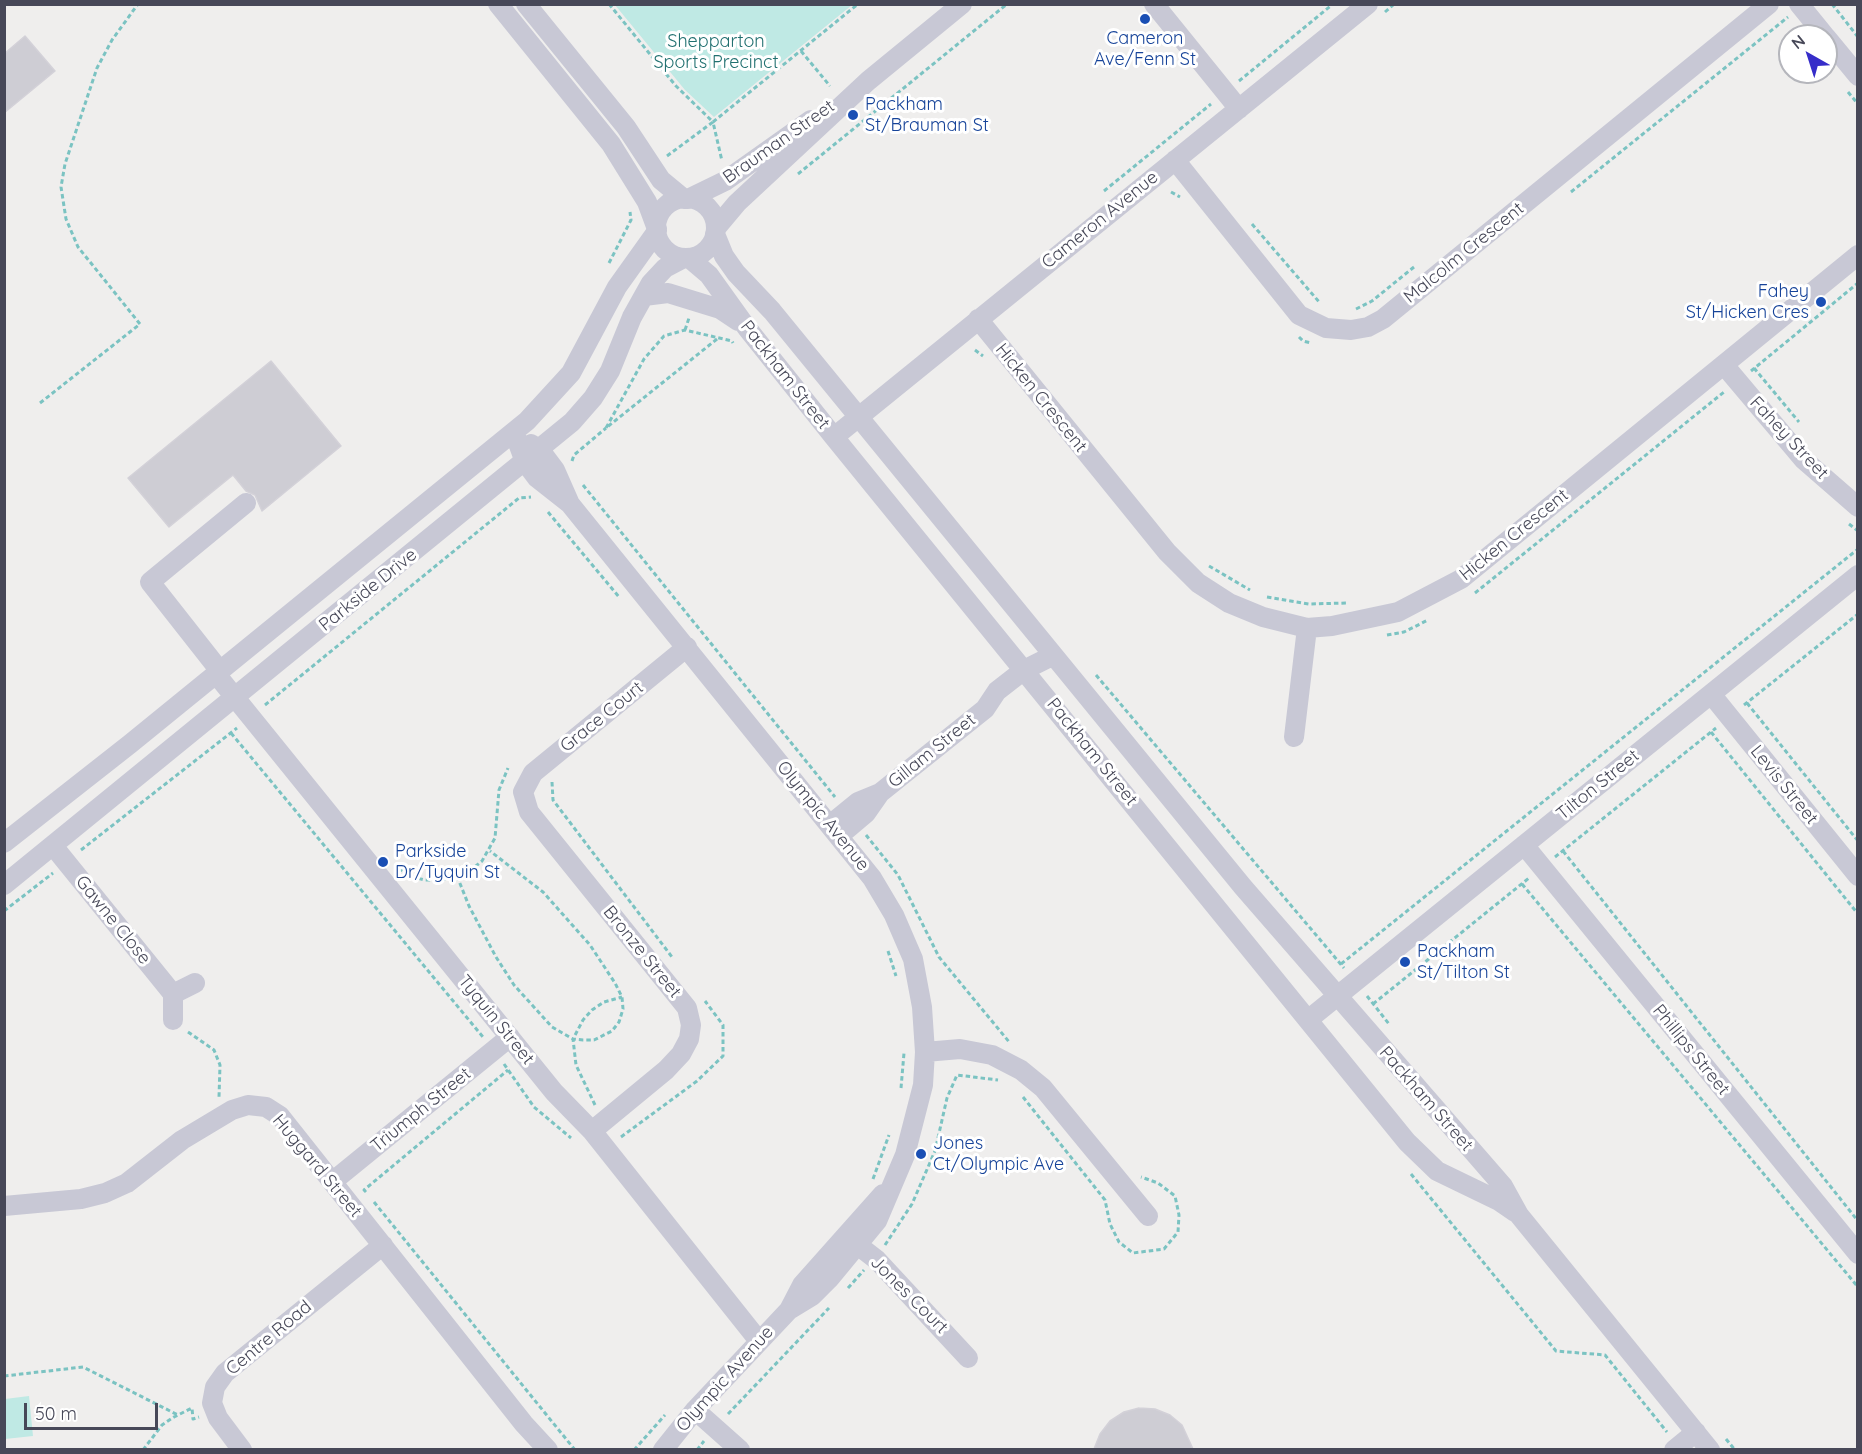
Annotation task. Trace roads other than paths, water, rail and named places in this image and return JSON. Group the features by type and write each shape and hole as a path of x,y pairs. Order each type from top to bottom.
{"street":[{"path":"498,4 611,144 647,202 665,249 687,258 706,250 716,231 708,208 701,202 686,199 663,182 626,127 526,4"},
{"name":"Brauman Street","path":"686,199 725,181 784,148 962,4"},
{"path":"1154,4 1239,109"},
{"name":"Cameron Avenue","path":"834,437 1368,4"},
{"name":"Malcolm Crescent","path":"1175,160 1299,315 1326,328 1351,330 1368,327 1383,319 1769,4"},
{"path":"1799,4 1815,24"},
{"path":"1838,53 1857,76"},
{"name":"Brauman Street","path":"716,231 784,148"},
{"path":"657,230 659,217 666,207 686,199"},
{"name":"Parkside Drive","path":"4,843 130,744 514,432 546,402 571,373 617,287 657,230"},
{"name":"Packham Street","path":"716,231 730,266 772,311 1052,656 1243,887 1444,1121 1503,1186 1520,1215 1696,1432 1717,1442"},
{"name":"Hicken Crescent","path":"978,319 1167,552 1198,583 1229,603 1307,628 1332,626 1398,612 1461,579 1857,255"},
{"name":"Parkside Drive","path":"4,885 60,854 149,769 572,422 597,392 617,356 644,296 658,274 687,258"},
{"name":"Packham Street","path":"687,258 709,275 747,328 834,437 1310,1019 1423,1161 1437,1172 1499,1201 1520,1215"},
{"path":"644,296 663,292 709,305 724,311 747,328"},
{"name":"Fahey Street","path":"1724,365 1804,460 1857,507"},
{"name":"Olympic Avenue","path":"514,432 533,456 541,488 570,504 835,829 872,878 894,915 913,959 922,1007 925,1052 923,1085 905,1155 892,1183 852,1240 802,1285 789,1310 695,1410 663,1449"},
{"name":"Tyquin Street","path":"246,503 150,582 235,698 554,1092 592,1131 759,1341"},
{"name":"Tilton Street","path":"1310,1019 1857,575"},
{"path":"1294,737 1307,628"},
{"name":"Grace Court","path":"523,792 533,774 687,647"},
{"name":"Gillam Street","path":"835,829 866,813 879,793 985,709 997,691 1028,675 1052,656"},
{"name":"Levis Street","path":"1711,694 1857,876"},
{"path":"130,744 149,769"},
{"name":"Bronze Street","path":"523,792 529,812 687,1008 691,1025 689,1039 681,1054 666,1070 592,1131"},
{"name":"Phillips Street","path":"1524,844 1857,1254"},
{"name":"Gawne Close","path":"60,854 172,994"},
{"path":"178,1025 172,994 195,983"},
{"name":"Triumph Street","path":"332,1182 510,1037"},
{"path":"925,1052 960,1049 992,1055 1021,1070 1043,1088 1148,1216"},
{"name":"Huggard Street","path":"4,1206 81,1199 105,1193 127,1183 182,1140 232,1110 248,1105 266,1107 280,1116 524,1424 548,1449"},
{"name":"Jones Court","path":"852,1240 885,1268 968,1358"},
{"name":"Centre Road","path":"242,1449 218,1418 212,1403 215,1387 225,1373 383,1245"},
{"path":"695,1410 740,1449"},
{"path":"1674,1449 1696,1432"}],"place":[{"name":"Cameron Ave/Fenn St","path":"1145,19"},
{"name":"Packham St/Brauman St","path":"853,115"},
{"name":"Fahey St/Hicken Cres","path":"1821,302"},
{"name":"Parkside Dr/Tyquin St","path":"383,862"},
{"name":"Packham St/Tilton St","path":"1405,962"},
{"name":"Jones Ct/Olympic Ave","path":"921,1154"}],"park label":[{"name":"Shepparton Sports Precinct","path":"716,52"}]}
